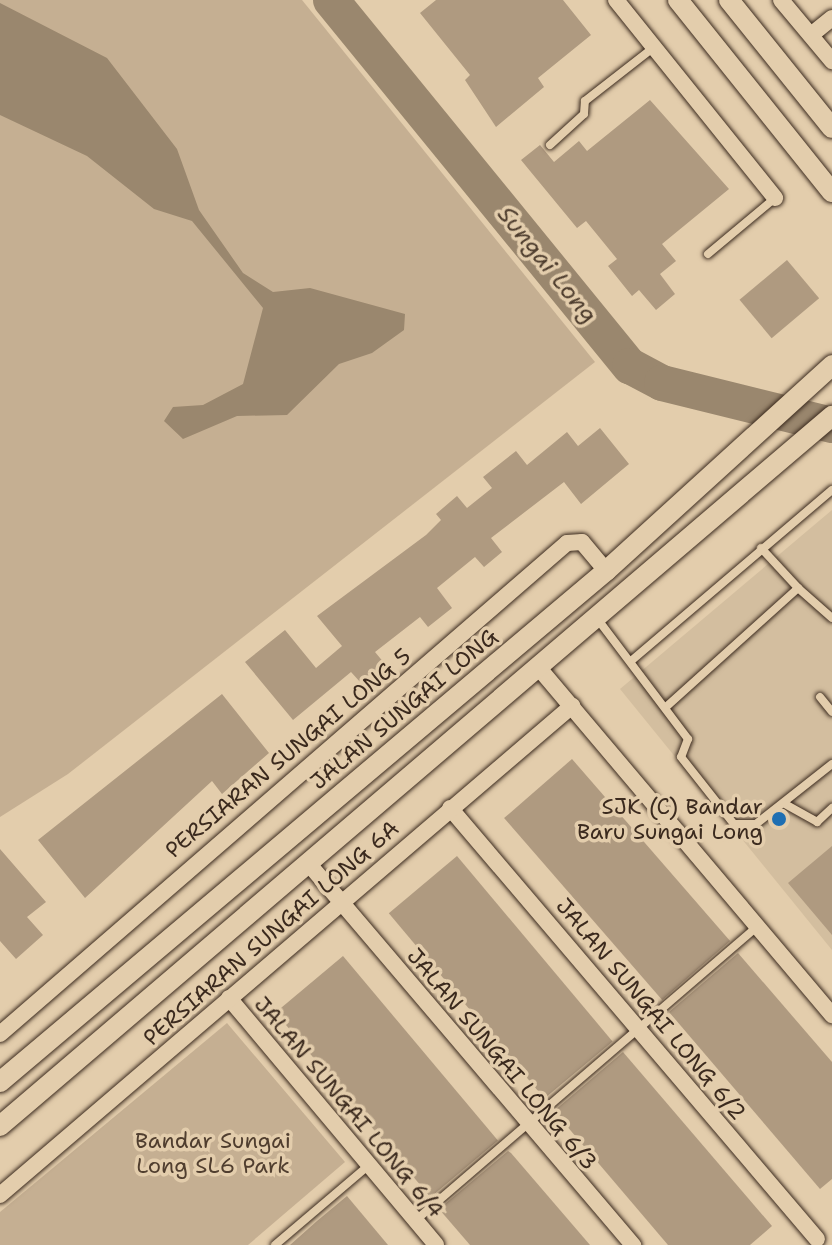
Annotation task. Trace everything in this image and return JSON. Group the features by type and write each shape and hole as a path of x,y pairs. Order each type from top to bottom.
{"street":[{"path":"616,0 775,198"},
{"path":"678,0 832,192"},
{"path":"729,0 832,128"},
{"path":"781,0 832,61"},
{"path":"811,35 832,18"},
{"name":"JALAN SUNGAI LONG","path":"0,1082 606,571 826,373"},
{"path":"0,1126 832,416"},
{"name":"PERSIARAN SUNGAI LONG 5","path":"0,1034 567,543 582,542 606,571"},
{"path":"538,667 832,1015"},
{"name":"PERSIARAN SUNGAI LONG 6A","path":"0,1195 340,900 572,706"},
{"name":"JALAN SUNGAI LONG 6/2","path":"450,808 641,1031 814,1242"},
{"name":"JALAN SUNGAI LONG 6/3","path":"308,863 529,1127 633,1245"},
{"name":"JALAN SUNGAI LONG 6/4","path":"229,998 436,1245"},
{"path":"814,1242 832,1227"}],"lane":[{"path":"550,145 584,114 585,101 654,47"},
{"path":"708,254 775,198"},
{"path":"631,661 832,490"},
{"path":"761,548 798,588 831,617"},
{"path":"666,707 798,588"},
{"path":"596,617 688,739 681,757 734,824 756,824 832,764"},
{"path":"820,697 832,712"},
{"path":"785,804 817,822 832,808"},
{"path":"416,1220 529,1127 758,927"},
{"path":"275,1245 370,1165"}],"shaded area":[{"path":"0,3 107,58 177,149 199,210 243,273 273,292 310,288 405,314 404,330 372,353 339,364 287,415 237,416 183,439 164,421 173,407 203,405 243,384 263,308 192,221 154,209 87,156 0,115"},
{"name":"SJK (C) Bandar Baru Sungai Long","path":"832,510 832,950 620,689"}],"green space":[{"path":"0,0 302,0 595,362 68,774 0,817"},
{"name":"Bandar Sungai Long SL6 Park","path":"227,1023 345,1162 248,1245 0,1245 0,1212"}],"building":[{"path":"436,0 563,0 591,35 538,78 544,87 496,127 465,80 470,75 420,13"},
{"path":"650,100 729,189 662,244 676,261 660,274 675,294 656,310 639,290 632,296 608,266 617,259 586,221 577,228 521,160 540,145 554,162 579,141 587,151"},
{"path":"787,260 819,298 772,338 740,300"},
{"path":"600,428 629,464 581,504 564,482 491,538 502,552 484,567 475,557 437,588 452,608 428,627 420,617 375,652 385,664 361,683 351,672 293,720 245,662 285,630 316,668 342,646 317,616 426,535 441,520 436,514 457,496 467,508 492,488 483,477 516,451 527,465 567,432 578,446"},
{"path":"222,694 269,753 222,794 212,781 85,898 38,840"},
{"path":"572,759 730,941 662,1000 504,818"},
{"path":"832,846 832,935 788,883"},
{"path":"0,849 46,902 27,917 43,935 16,959 0,941"},
{"path":"457,856 613,1041 544,1099 389,913"},
{"path":"738,953 832,1062 832,1179 820,1189 669,1012"},
{"path":"343,956 498,1141 430,1197 276,1013"},
{"path":"623,1052 772,1226 750,1245 668,1245 554,1111"},
{"path":"508,1151 590,1245 470,1245 439,1209"},
{"path":"347,1196 388,1245 290,1245 317,1221"}],"waterway":[{"name":"Sungai Long","path":"331,0 630,366 662,383 832,425"}],"place":[{"name":"SJK (C) Bandar Baru Sungai Long","path":"779,819"}]}
